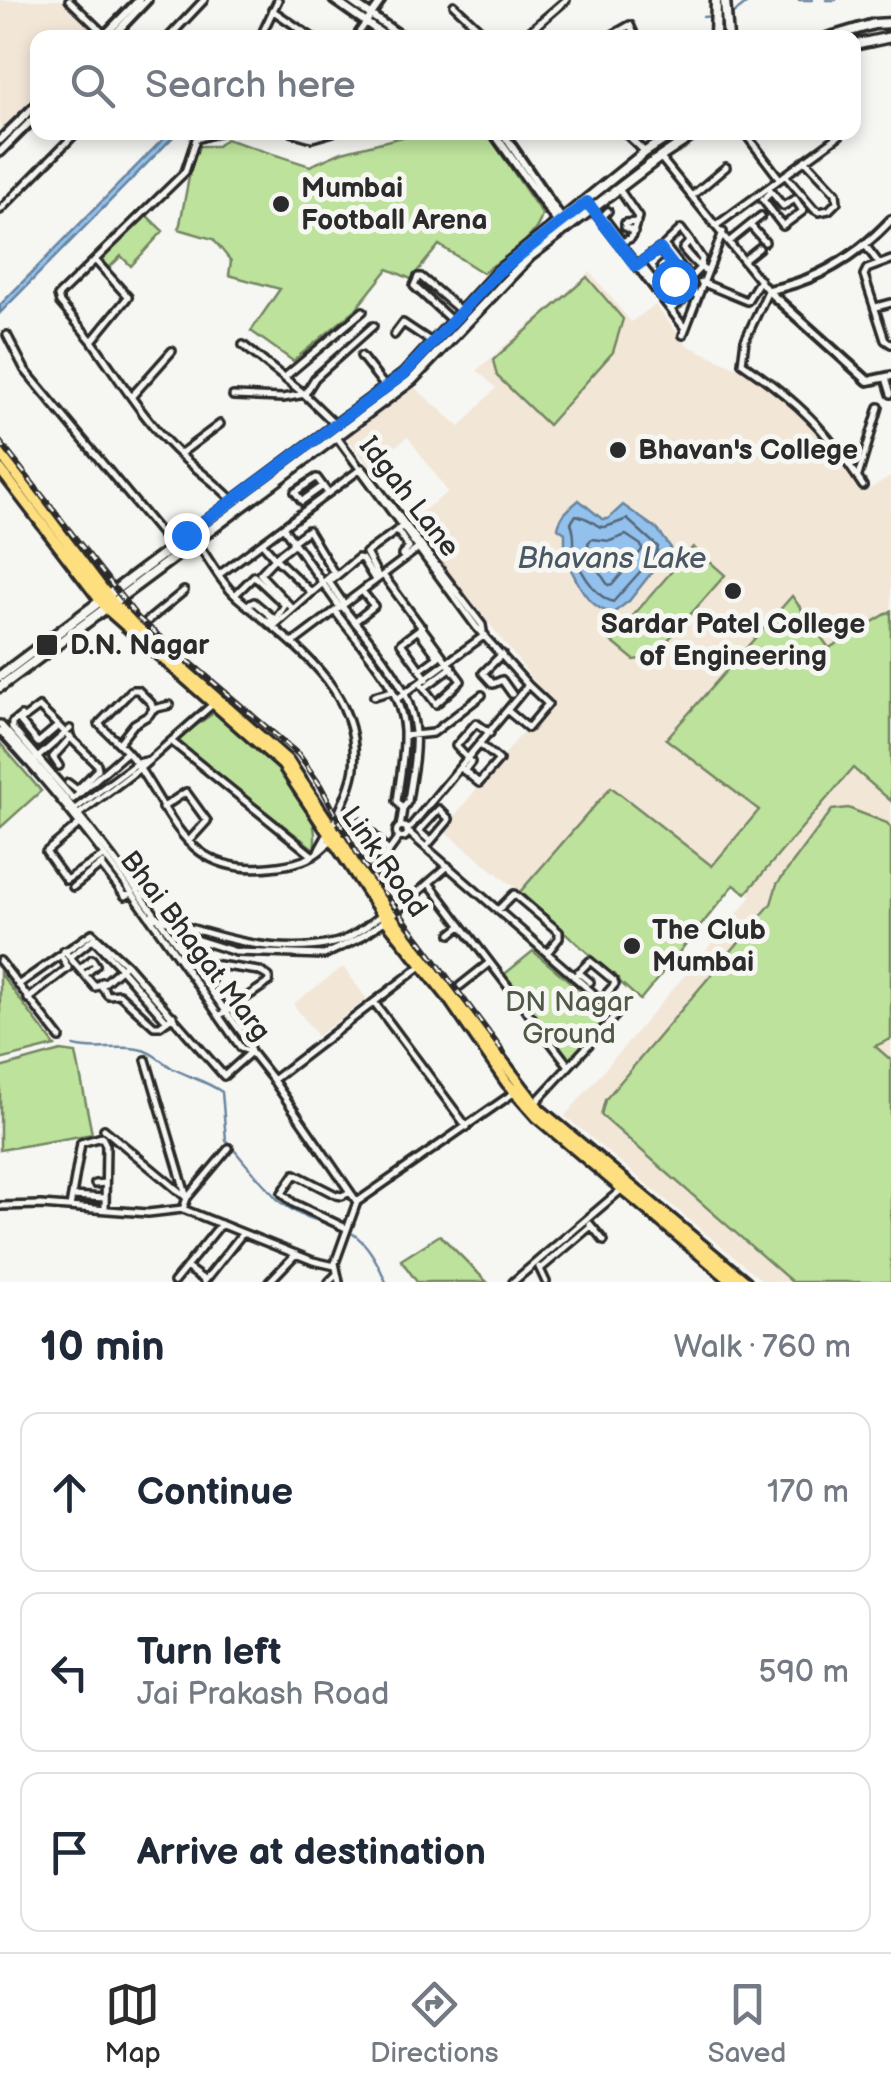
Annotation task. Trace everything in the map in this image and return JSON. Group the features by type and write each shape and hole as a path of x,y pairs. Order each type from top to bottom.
{"main road":[{"path":"716,0 725,30"},
{"path":"716,30 725,0"},
{"path":"853,30 891,22"},
{"path":"861,43 891,37"},
{"path":"0,676 197,542 412,380 530,256 590,205 654,140"},
{"path":"0,687 172,546 386,388 434,343 498,272 561,222 619,188 686,140"},
{"name":"Link Road","path":"0,453 107,602"},
{"name":"Link Road","path":"0,469 107,602 288,760 386,917 425,963 518,1091"},
{"path":"518,1091 550,1125"},
{"path":"518,1091 550,1125 746,1282"},
{"path":"625,1187 734,1282"}],"street":[{"path":"68,0 99,30"},
{"path":"112,30 139,0"},
{"path":"114,30 148,0"},
{"path":"176,30 204,0"},
{"path":"263,30 278,0"},
{"path":"334,0 390,30"},
{"path":"348,0 380,30"},
{"path":"360,30 382,0"},
{"path":"533,30 566,0"},
{"path":"454,5 481,30"},
{"path":"272,10 300,30"},
{"path":"0,140 30,110"},
{"path":"0,152 30,122"},
{"path":"0,210 69,140"},
{"path":"195,140 184,172 58,300 180,454 234,501"},
{"path":"499,140 561,222"},
{"path":"507,140 561,222"},
{"path":"632,140 645,152"},
{"path":"751,140 814,209 829,210 837,202 836,194 805,160"},
{"path":"717,225 833,140"},
{"path":"660,157 768,290 868,381 888,377 891,394"},
{"path":"693,195 726,167"},
{"path":"590,205 622,242 628,242 637,213 619,188"},
{"path":"769,190 783,206 795,200 803,211 783,226 763,200 769,190"},
{"path":"618,203 625,197"},
{"path":"608,211 603,216 606,223 672,308 683,332 703,269 723,232"},
{"path":"730,241 761,216"},
{"path":"768,290 796,285 827,272 866,245 891,220"},
{"path":"634,232 625,223 637,222"},
{"path":"750,224 765,242"},
{"path":"679,229 690,240 683,249 703,269 690,278 664,246 679,229"},
{"path":"866,245 879,264"},
{"path":"638,264 659,248 695,293"},
{"path":"744,260 759,248"},
{"path":"92,341 128,298 94,260"},
{"path":"669,260 661,268 670,280 680,275"},
{"path":"891,260 867,269 864,275 886,340 891,344"},
{"path":"452,322 414,286 418,277 424,278 461,312"},
{"path":"701,282 747,301 760,280"},
{"path":"768,290 745,340 742,363 787,393 814,419 863,486"},
{"path":"672,308 695,293"},
{"path":"876,308 891,303 889,295"},
{"path":"442,312 451,303"},
{"path":"285,377 363,311"},
{"path":"394,335 404,322 434,343"},
{"path":"234,396 283,398 304,394 315,378 373,326"},
{"path":"8,335 26,370 172,546"},
{"path":"243,345 285,377 335,424 337,438"},
{"path":"132,396 172,352"},
{"path":"361,356 386,388"},
{"path":"858,478 878,407"},
{"path":"180,454 220,424"},
{"name":"Idgah Lane","path":"337,438 409,542 420,547"},
{"path":"220,574 361,469"},
{"path":"323,486 301,501 296,492 316,478 323,486 328,494"},
{"path":"399,525 366,553 461,683 438,702 433,701 420,670 402,643 420,628"},
{"name":"Idgah Lane","path":"399,525 528,684"},
{"path":"282,527 407,694 416,735 408,801 403,809 406,836 399,838 365,883"},
{"path":"272,623 293,608 312,593 333,571 306,530 260,574 293,608"},
{"path":"119,744 134,724 150,716 153,709 151,702 133,690 102,718 100,725 138,766 162,808 188,842 214,860 238,868 304,862 315,855 332,834 354,771 353,734 342,702 314,663 242,598 190,533"},
{"path":"402,555 409,542"},
{"path":"262,543 312,593"},
{"path":"294,642 420,547"},
{"path":"379,575 358,558 328,582 350,631 396,699 404,736 397,802 403,809"},
{"path":"242,598 254,576 284,603 272,623"},
{"path":"136,631 184,591"},
{"path":"350,631 374,606 362,591"},
{"path":"420,628 438,657 420,670"},
{"path":"396,699 450,665 484,633"},
{"path":"362,648 370,642"},
{"path":"502,654 483,673 493,684 502,680 512,694"},
{"path":"478,754 528,684 548,704 527,728 509,712"},
{"path":"374,696 392,690"},
{"path":"404,736 433,733 482,695"},
{"path":"34,761 12,725 40,700"},
{"path":"103,861 66,880 46,852 74,817 216,701"},
{"path":"153,709 170,705"},
{"path":"58,726 38,743 20,722 37,706 69,733 99,766 77,790 68,784"},
{"path":"470,761 456,746 476,722 490,733"},
{"path":"0,728 76,799 127,752"},
{"path":"34,761 69,733"},
{"path":"58,766 52,757 69,733"},
{"path":"171,741 193,764 315,855"},
{"path":"404,829 483,746"},
{"path":"462,769 480,782 498,759 483,746"},
{"name":"Bhai Bhagat Marg","path":"34,761 92,838 116,882 175,946 241,1048 251,1052 273,1080 425,963"},
{"path":"162,808 183,791 196,806 207,822 188,842"},
{"path":"428,844 449,819 439,808 419,831 428,844 617,1014 534,1104"},
{"path":"362,822 389,852"},
{"path":"404,829 428,844"},
{"path":"18,986 92,932 224,1076 251,1052 247,1040 175,946 161,919 92,838"},
{"path":"369,854 380,845"},
{"path":"73,887 103,861"},
{"path":"172,923 185,936 236,952 324,955 358,940 448,866"},
{"path":"429,883 569,1066"},
{"path":"498,910 514,894 559,932 560,938 547,953"},
{"path":"146,914 221,938 292,947 337,942 386,917"},
{"path":"451,934 461,926"},
{"path":"66,958 93,939 123,965 167,1021"},
{"path":"28,999 68,968 64,950"},
{"path":"66,958 96,987 123,965"},
{"path":"0,961 60,1038"},
{"path":"578,976 590,961 614,981 601,1000"},
{"path":"460,986 488,963"},
{"path":"206,984 211,980 206,968 211,964 258,971 270,978 270,982 219,1016"},
{"path":"123,965 101,987 109,996 120,994 152,1026 160,1026 173,1016"},
{"path":"578,976 590,982"},
{"path":"374,1002 467,1127"},
{"path":"146,1060 186,1198"},
{"path":"273,1080 357,1202"},
{"path":"343,1226 357,1202 518,1091"},
{"path":"104,1128 186,1198"},
{"path":"70,1207 81,1143 102,1137 106,1145 104,1209"},
{"path":"183,1209 186,1198 229,1148"},
{"path":"96,1158 106,1157"},
{"path":"343,1226 282,1194 295,1174 342,1196 350,1192"},
{"path":"327,1190 341,1179"},
{"path":"95,1184 105,1183"},
{"path":"512,1282 538,1266 625,1187"},
{"path":"73,1196 105,1198"},
{"path":"0,1206 148,1213 183,1209 336,1270"},
{"path":"329,1282 336,1270 343,1217"},
{"path":"586,1220 604,1240"},
{"path":"174,1282 221,1224"},
{"path":"544,1260 592,1226"},
{"path":"186,1267 204,1281 244,1232"},
{"path":"269,1282 296,1254"},
{"path":"538,1266 546,1282"},
{"path":"336,1270 339,1282"}],"shaded area":[{"path":"0,0 63,0 93,30 30,30 30,100 0,131"},
{"path":"590,272 631,322 655,305 687,345 748,373 785,397 827,441 862,493 891,477 891,1282 764,1282 565,1116 752,896 611,787 520,892 443,830 549,700 409,521 448,492 408,437 369,466 346,436 412,385 460,427 496,388 477,370"},
{"path":"343,967 367,999 317,1036 293,1004"}],"green space":[{"path":"229,140 310,166 342,152 390,140 492,140 542,214 534,232 483,273 439,245 411,279 388,269 355,310 293,361 251,331 280,289 229,275 231,261 213,239 179,229 195,146 217,146"},
{"path":"146,215 163,231 131,266 121,256 109,268 101,260"},
{"path":"587,277 623,319 613,352 548,425 497,376 493,360"},
{"path":"693,547 725,575 653,657 634,660 611,641"},
{"path":"792,596 829,648 891,611 891,801 853,768 746,893 734,885 640,1000 520,892 611,787 712,866 759,810 666,739"},
{"path":"218,710 298,790 309,810 314,849 174,741"},
{"path":"0,743 41,791 0,828"},
{"path":"848,808 891,828 891,1039 875,1046 891,1060 891,1282 792,1282 601,1115 605,1100 771,904 777,884 832,810"},
{"name":"DN Nagar Ground","path":"533,951 610,1015 569,1066 501,977"},
{"path":"0,973 55,1046 0,1060"},
{"path":"61,1051 76,1053 92,1134 0,1150 0,1068"},
{"path":"440,1235 487,1282 417,1282 401,1260"}],"water":[{"path":"162,140 170,140 0,313 0,305"},
{"name":"Bhavans Lake","path":"579,500 602,519 608,519 623,505 658,530 671,548 629,601 613,613 587,597 562,550 565,533 558,528 559,523"}],"waterway":[{"path":"703,17 733,14 751,0"},
{"path":"799,0 812,0"},
{"path":"826,0 836,0"},
{"path":"74,1046 143,1050 222,1092 226,1140 245,1163 280,1202 299,1214 341,1229"},
{"path":"353,1234 369,1249 386,1282"}],"railway":[{"path":"0,442 138,618 299,755 363,864 504,1053"}],"place":[{"name":"Mumbai Football Arena","path":"281,204"},
{"name":"Bhavan's College","path":"618,450"},
{"name":"Sardar Patel College of Engineering","path":"733,591"},
{"name":"D.N. Nagar","path":"47,645"},
{"name":"The Club Mumbai","path":"632,946"}],"route":[{"path":"186,535 404,374 498,272 587,202 636,266 660,249 680,275 674,281"}]}
